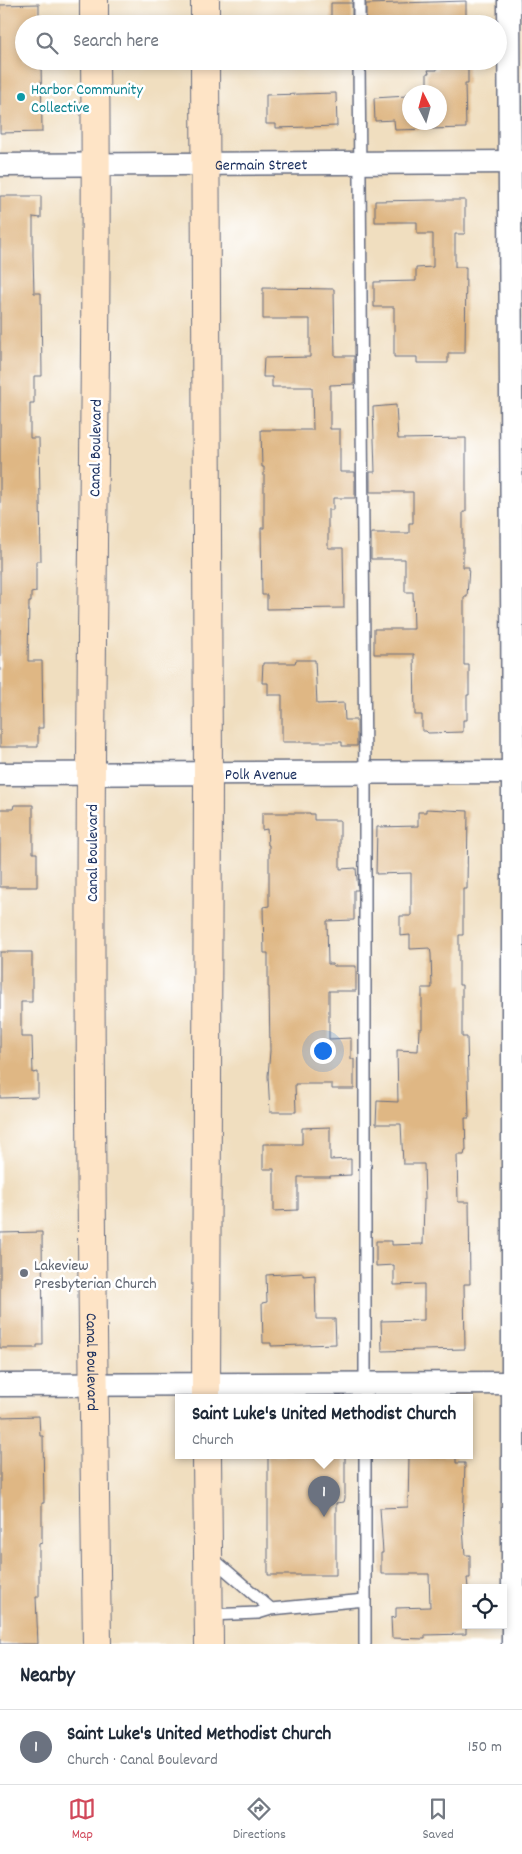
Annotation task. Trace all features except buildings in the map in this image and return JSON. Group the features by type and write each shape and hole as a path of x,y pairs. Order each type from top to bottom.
{"main road":[{"path":"94,0 94,15"},
{"path":"205,0 205,15"},
{"name":"Canal Boulevard","path":"95,70 91,773 97,1644"},
{"path":"205,70 208,773 206,1392"},
{"path":"207,1459 209,1644"}],"street":[{"path":"509,0 516,162 517,1383 513,1644"},
{"name":"Germain Street","path":"0,166 516,162"},
{"name":"Polk Avenue","path":"0,774 517,772"},
{"path":"0,1385 94,1386 206,1392 364,1391 517,1383"}],"lane":[{"path":"359,0 359,15"},
{"path":"359,70 365,773 364,1391"},
{"path":"365,1459 365,1644"},
{"path":"208,1555 271,1609"},
{"path":"209,1615 258,1613 271,1609 365,1600"}],"place":[{"name":"Harbor Community Collective","path":"21,97"},
{"name":"Lakeview Presbyterian Church","path":"24,1273"},
{"name":"Saint Luke's United Methodist Church","path":"324,1517"}]}
